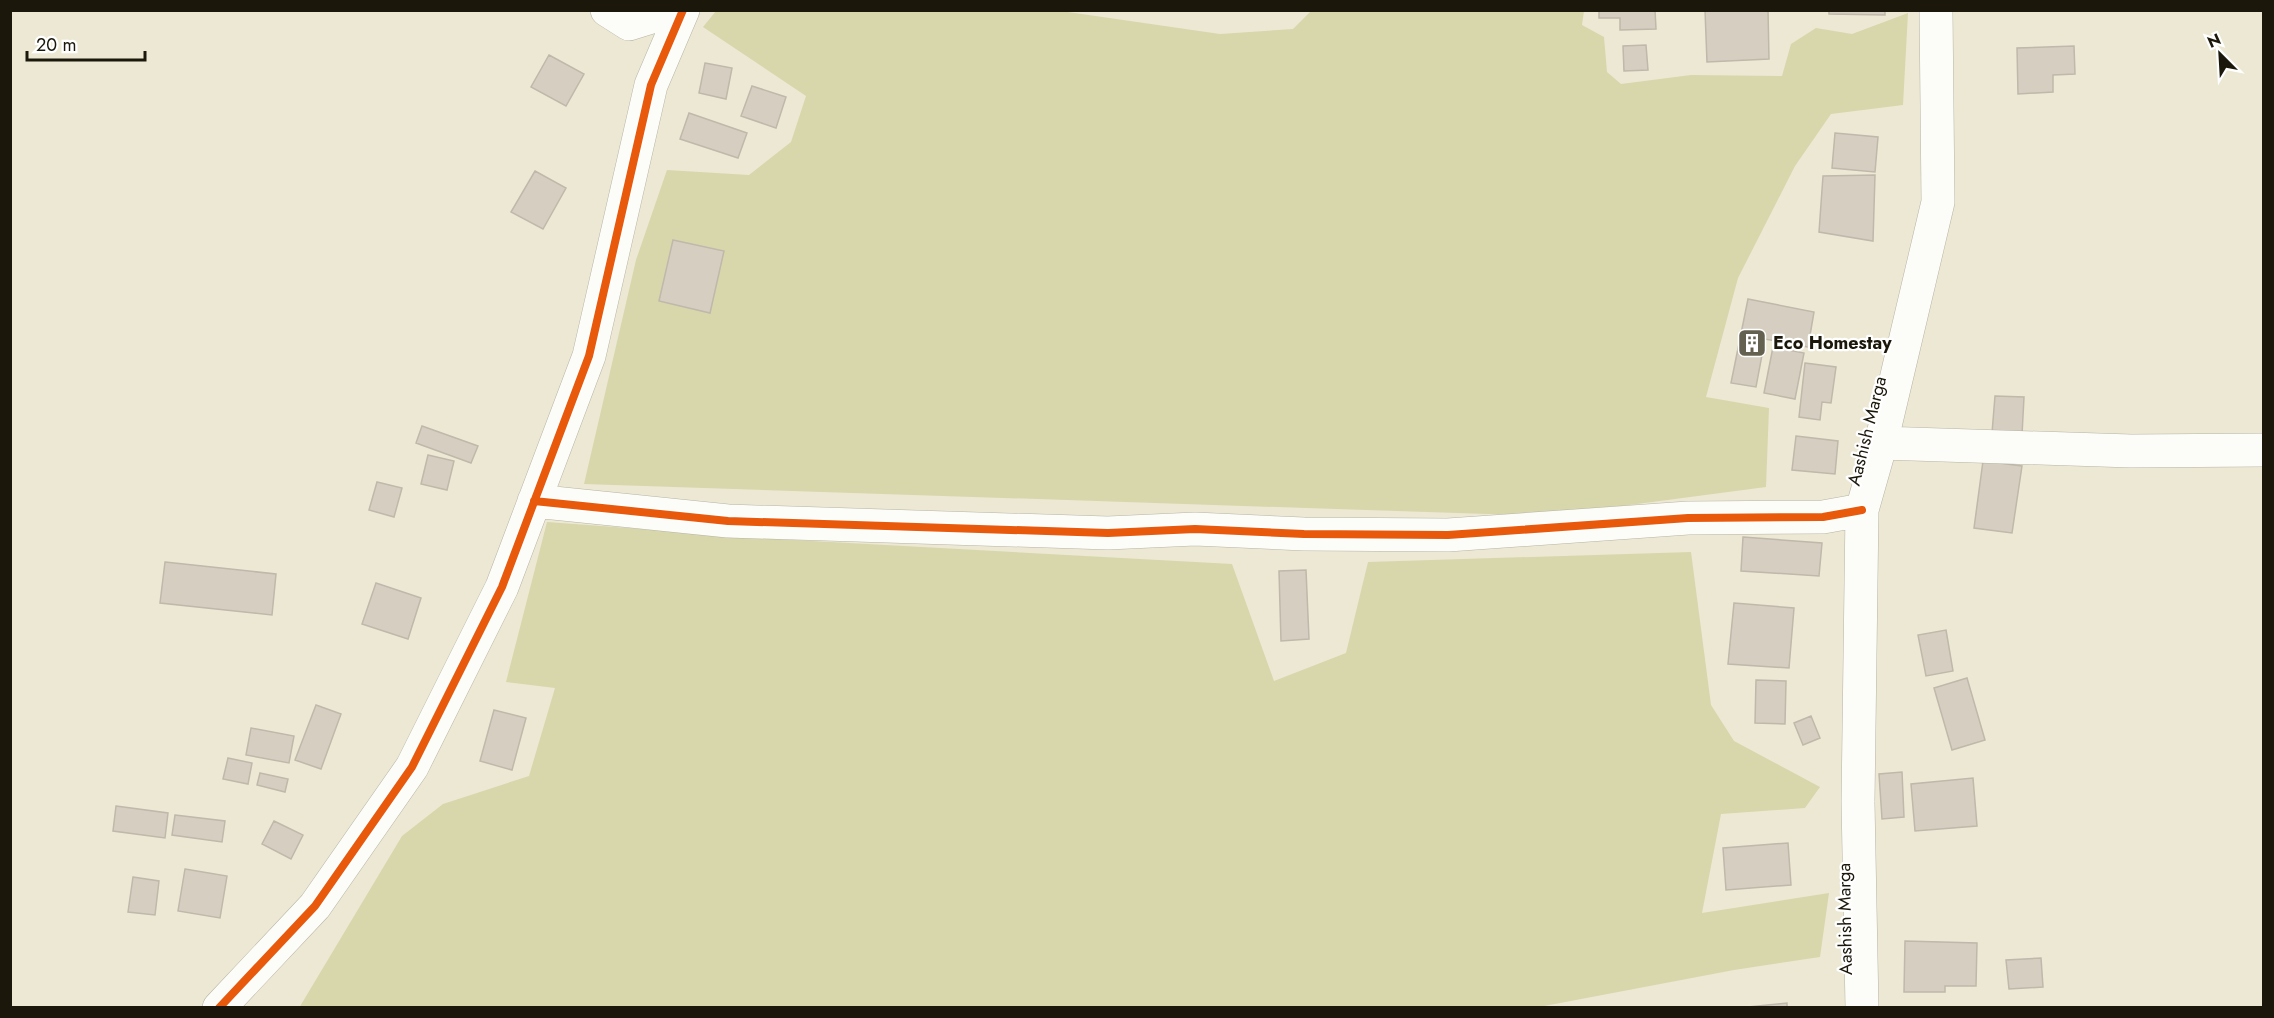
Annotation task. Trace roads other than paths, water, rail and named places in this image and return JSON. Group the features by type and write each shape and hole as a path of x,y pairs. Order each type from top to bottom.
{"street":[{"path":"607,10 629,24 674,10"},
{"path":"219,1008 315,906 412,767 502,587 589,356 651,85 683,10"},
{"name":"Aashish Marga","path":"1862,1008 1858,802 1862,510 1881,443 1938,202 1936,10"},
{"path":"1881,443 2131,451 2264,450"},
{"path":"534,501 728,520 1108,533 1195,529 1304,534 1448,535 1688,518 1823,517 1862,510"}],"place":[{"name":"Eco Homestay","path":"1752,343"}]}
